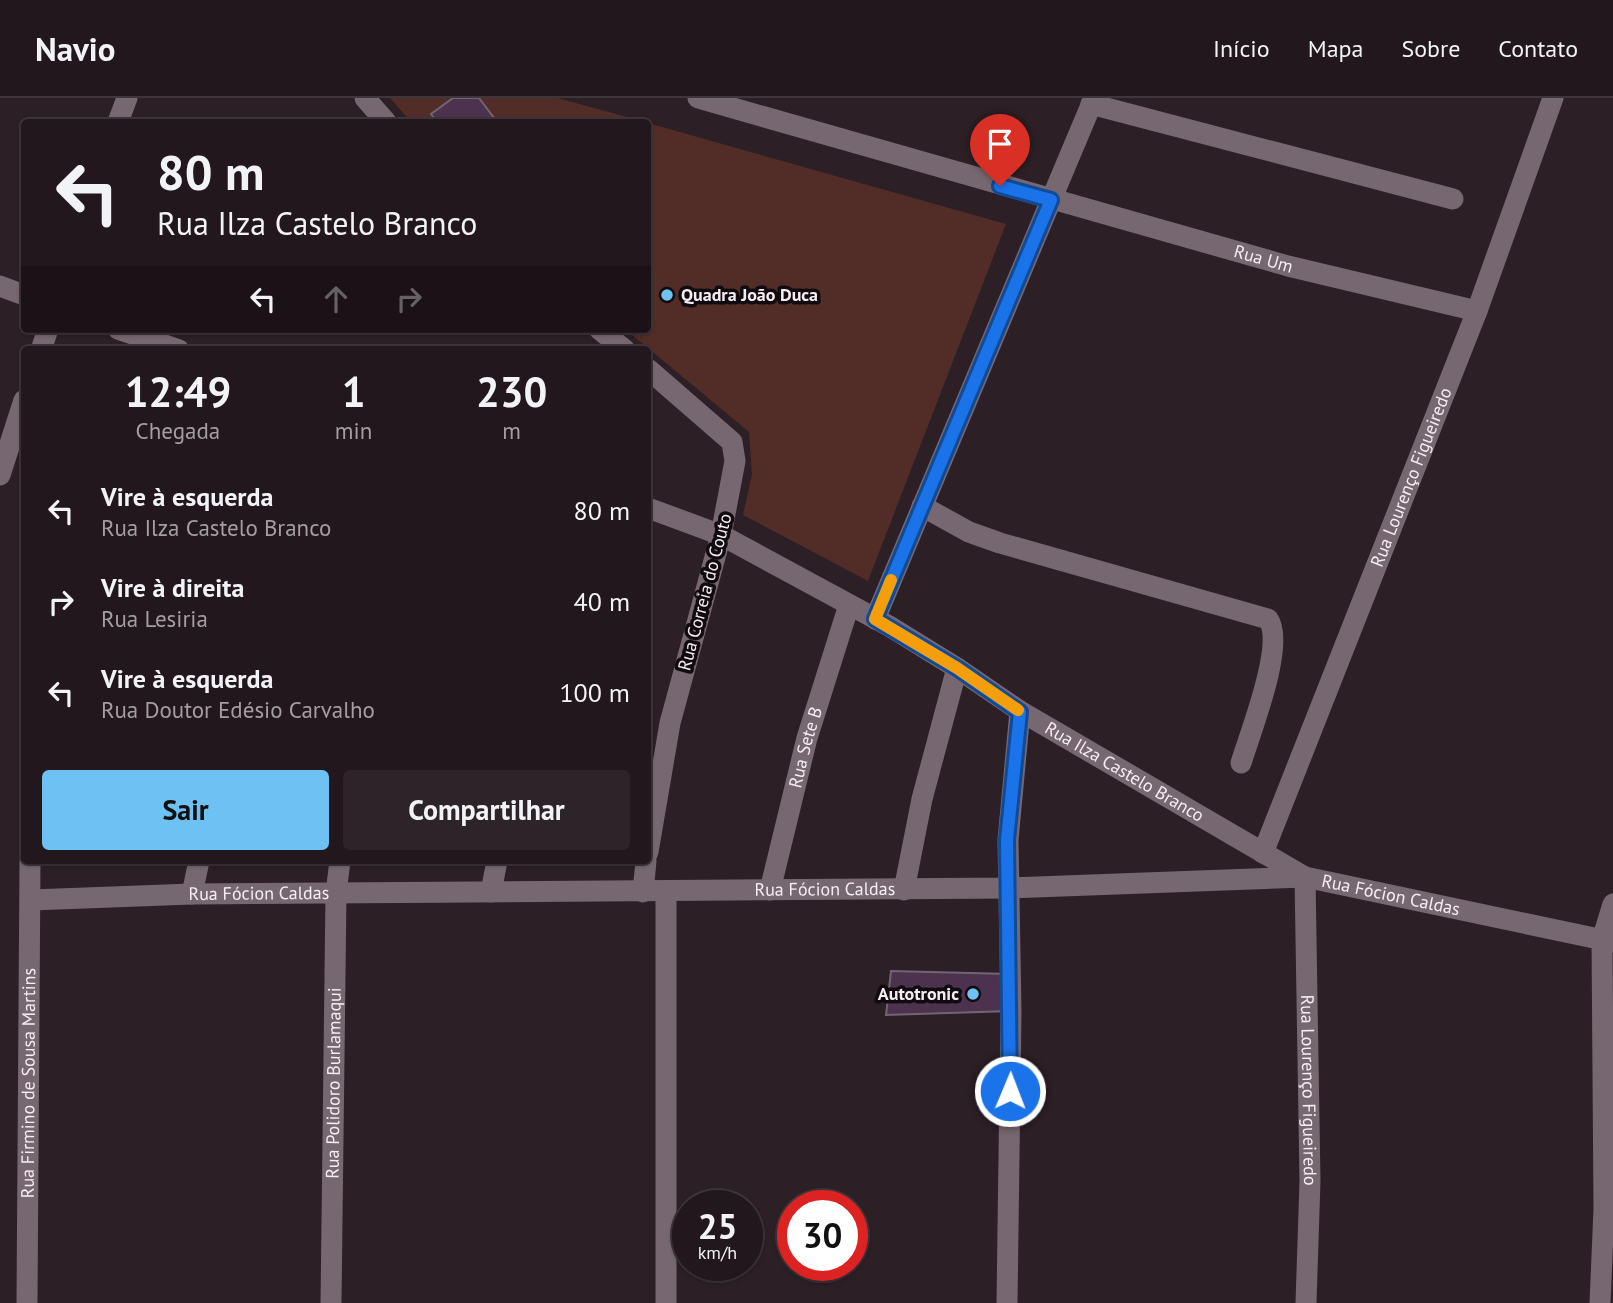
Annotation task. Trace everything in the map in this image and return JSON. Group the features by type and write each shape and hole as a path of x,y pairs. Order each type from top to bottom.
{"street":[{"path":"119,119 127,98"},
{"path":"365,98 383,119"},
{"name":"Rua Um","path":"698,98 1288,266 1477,312"},
{"name":"Rua Lourenço Figueiredo","path":"1263,853 1477,312 1552,98"},
{"path":"875,619 1093,101 1453,200"},
{"path":"0,286 21,294"},
{"path":"129,333 164,346"},
{"path":"604,333 620,346"},
{"name":"Rua Correia do Couto","path":"651,372 732,442 735,474 670,723 651,834"},
{"path":"0,475 21,409"},
{"path":"922,506 969,532 1000,543 1268,618 1274,631 1270,663 1241,763"},
{"name":"Rua Ilza Castelo Branco","path":"651,509 721,535 875,619 957,668 1020,712 1305,877"},
{"name":"Rua Sete B","path":"770,890 807,738 849,605"},
{"path":"904,890 922,799 957,668"},
{"path":"1007,1303 1007,840 1020,712"},
{"name":"Rua Firmino de Sousa Martins","path":"27,1303 30,864"},
{"path":"192,894 197,864"},
{"name":"Rua Polidoro Burlamaqui","path":"331,1303 336,893 340,864"},
{"path":"491,892 496,864"},
{"path":"643,892 646,864"},
{"name":"Rua Lourenço Figueiredo","path":"1305,877 1310,1181 1306,1303"},
{"name":"Rua Fócion Caldas","path":"31,900 192,894 904,890 1305,877 1608,941"},
{"path":"666,891 666,1303"},
{"path":"1600,1303 1608,941 1613,904"}],"shaded area":[{"path":"390,98 558,98 634,119 408,119"},
{"path":"651,124 1006,224 868,581 743,515 752,474 749,432 651,351 651,346 645,346 630,333 651,333"}],"building":[{"path":"453,98 479,98 495,119 435,119 431,114"},
{"path":"891,971 1010,974 1011,1011 886,1015"}],"slow traffic":[{"path":"891,580 875,619 957,668 1018,710"}],"place":[{"name":"Quadra João Duca","path":"667,295"},
{"name":"Autotronic","path":"973,994"}],"route":[{"path":"1000,186 1051,200 875,619 957,668 1020,712 1007,840 1010,1091"}]}
